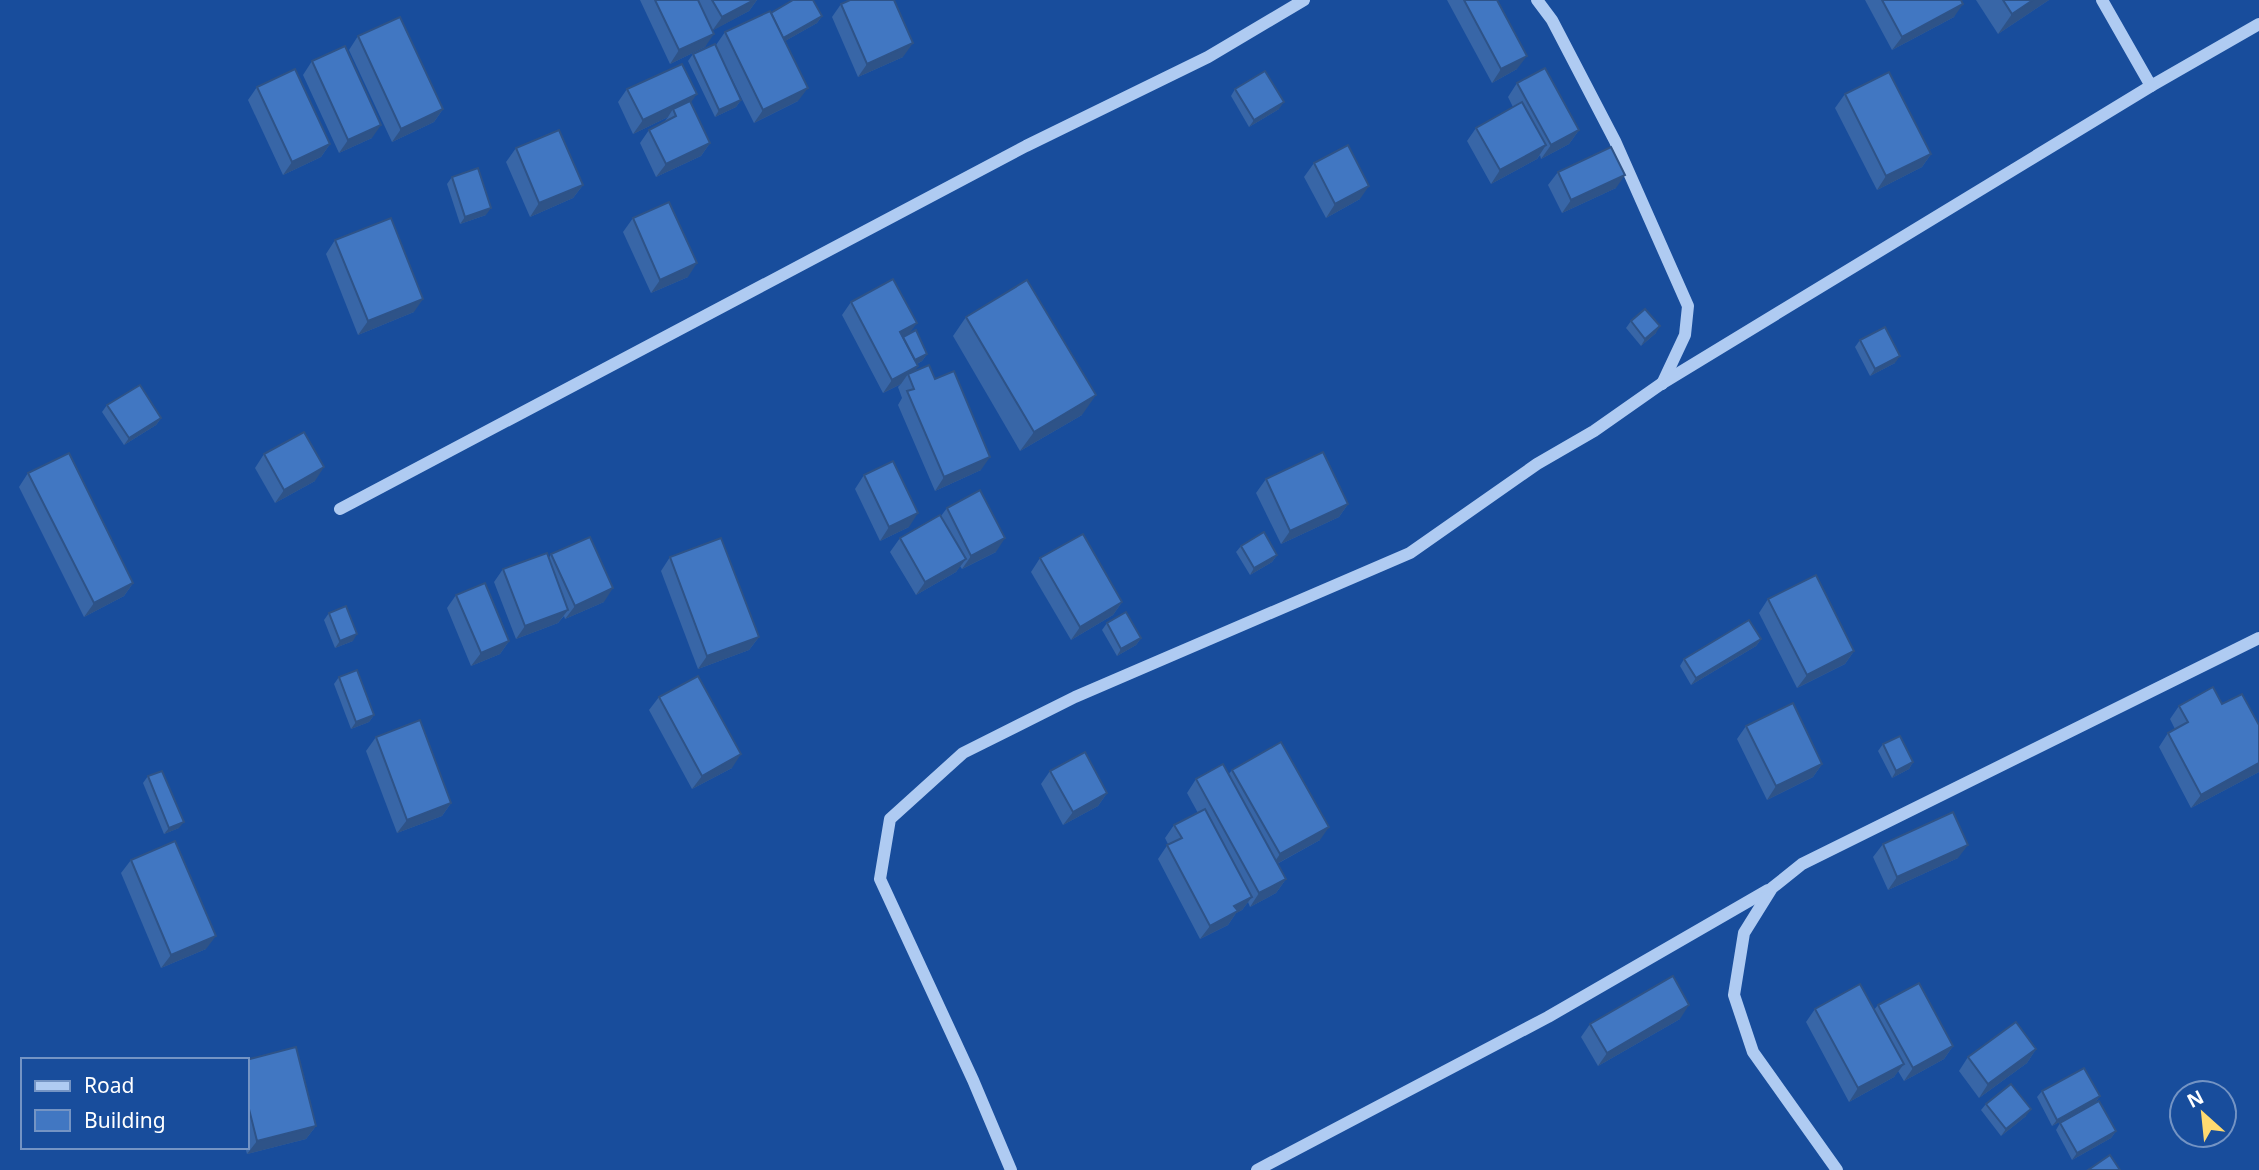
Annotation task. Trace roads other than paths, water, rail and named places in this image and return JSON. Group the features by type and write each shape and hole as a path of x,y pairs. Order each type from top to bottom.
{"street":[{"path":"340,509 1026,146 1209,57 1304,0"},
{"path":"1537,0 1552,20 1615,141 1688,306 1685,335 1661,384"},
{"path":"2102,0 2151,86"},
{"path":"1010,1170 973,1080 880,879 890,819 962,752 1074,697 1410,553 1537,464 1594,431 1661,384 2151,86 2259,24"},
{"path":"1257,1170 1548,1017 1772,888 1802,864 2259,638"},
{"path":"1772,888 1744,933 1734,995 1753,1052 1837,1170"}]}
